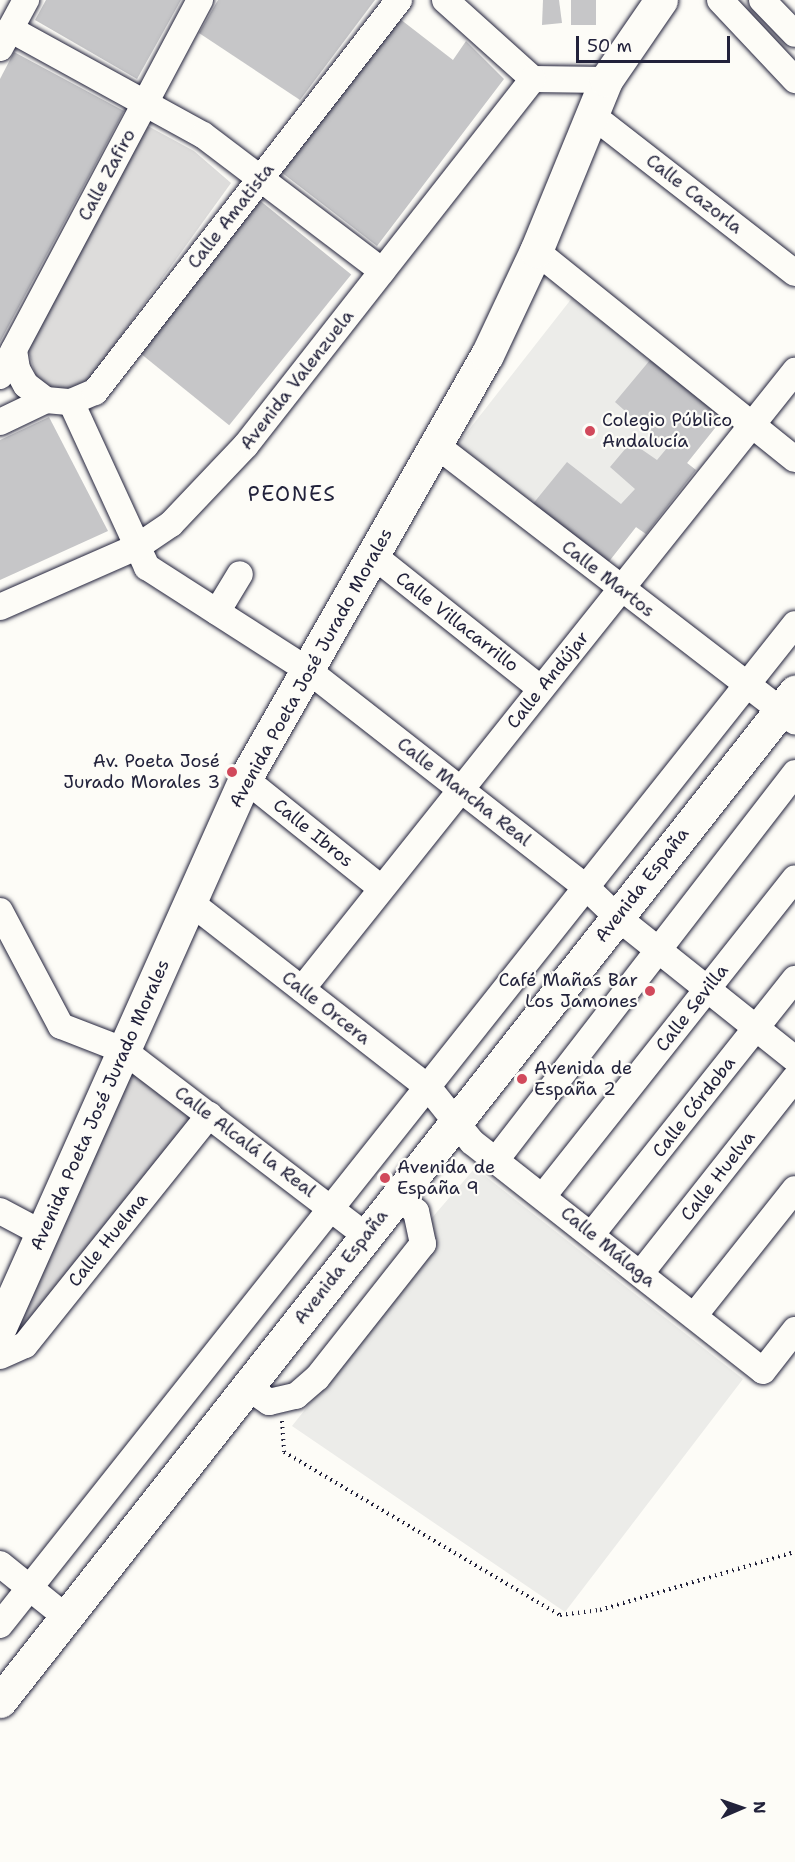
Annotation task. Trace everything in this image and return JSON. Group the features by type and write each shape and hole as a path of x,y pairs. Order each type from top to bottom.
{"main road":[{"name":"Avenida Poeta José Jurado Morales","path":"0,1327 246,779 487,355 536,251 606,80 661,0"},
{"name":"Avenida España","path":"0,1701 617,917 790,708"}],"street":[{"path":"26,0 5,39 146,101 203,135 382,272"},
{"name":"Calle Zafiro","path":"0,376 200,0"},
{"name":"Calle Amatista","path":"0,422 59,401 95,392 399,0"},
{"path":"445,0 533,79 606,80"},
{"path":"720,0 741,10 795,80"},
{"path":"761,0 795,34"},
{"name":"Avenida Valenzuela","path":"0,607 137,547 171,524 246,445 533,79"},
{"name":"Calle Cazorla","path":"592,115 795,273"},
{"path":"536,251 795,459"},
{"path":"14,350 17,369 26,385 59,401"},
{"name":"Calle Andújar","path":"302,989 795,370"},
{"name":"Calle Mancha Real","path":"59,401 147,567 309,671 586,888 617,917 795,1059"},
{"name":"Calle Martos","path":"436,445 746,685 790,708"},
{"name":"Calle Villacarrillo","path":"374,556 541,689"},
{"path":"217,612 240,574"},
{"path":"0,1625 795,624"},
{"path":"496,1160 656,948 795,773"},
{"name":"Calle Ibros","path":"246,779 381,888"},
{"name":"Calle Sevilla","path":"544,1195 795,878"},
{"name":"Calle Orcera","path":"190,902 428,1087 457,1120"},
{"name":"Calle Alcalá la Real","path":"0,911 61,1026 123,1050 366,1236"},
{"name":"Calle Córdoba","path":"592,1234 795,979"},
{"name":"Calle Huelva","path":"641,1273 795,1078"},
{"name":"Calle Huelma","path":"0,1356 25,1344 209,1115"},
{"name":"Calle Málaga","path":"457,1120 472,1142 544,1195 763,1371 795,1330"},
{"path":"694,1316 795,1189"},
{"path":"247,1387 269,1402 296,1396 317,1378 423,1244 416,1212 398,1195"},
{"path":"0,1211 43,1234"},
{"path":"0,1564 66,1617"}],"path":[{"path":"282,1399 284,1452 560,1615 594,1612 795,1552"}],"shaded area":[{"path":"146,125 194,151 231,183 87,383 70,390 49,387 36,377 28,349"},
{"name":"Colegio Público Andalucía","path":"572,298 723,418 687,463 696,470 646,534 636,527 607,564 457,445"},
{"path":"130,1062 200,1117 34,1333 18,1328"},
{"path":"475,1168 743,1379 565,1612 292,1426 429,1254 424,1227"}],"building":[{"path":"46,0 181,0 137,79 35,20"},
{"path":"218,0 375,0 300,100 199,33"},
{"path":"543,0 559,0 562,23 542,25"},
{"path":"571,0 596,0 596,25 571,25"},
{"path":"400,19 453,60 466,41 504,79 377,246 281,172"},
{"path":"14,52 124,111 0,342 0,79"},
{"path":"258,199 351,275 229,425 136,350"},
{"path":"650,360 723,418 687,463 696,470 646,534 636,527 607,564 532,505 567,462 621,504 635,489 610,467 631,442 657,460 667,448 615,402"},
{"path":"49,417 108,531 0,580 0,440"}],"place":[{"name":"Colegio Público Andalucía","path":"590,431"},
{"name":"Av. Poeta José Jurado Morales 3","path":"232,772"},
{"name":"Café Mañas Bar Los Jamones","path":"650,991"},
{"name":"Avenida de España 2","path":"522,1079"},
{"name":"Avenida de España 9","path":"385,1178"}],"district":[{"name":"PEONES","path":"292,494"}]}
